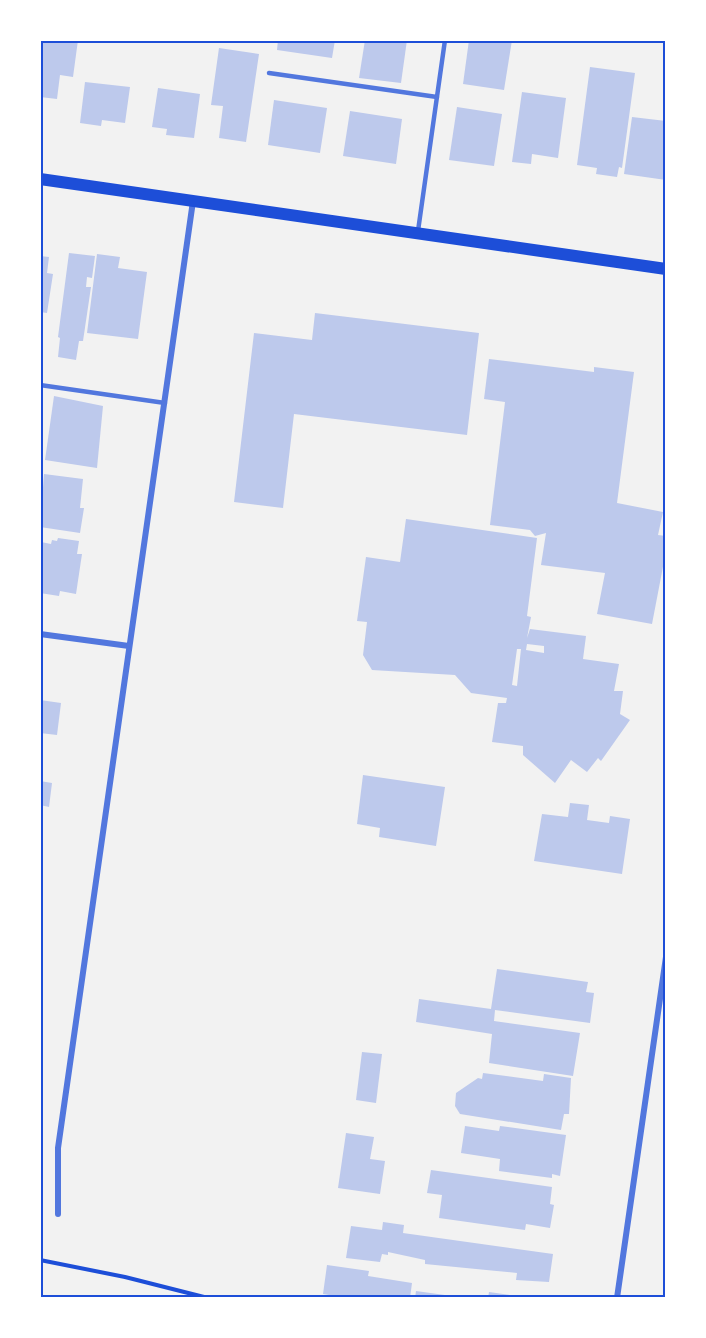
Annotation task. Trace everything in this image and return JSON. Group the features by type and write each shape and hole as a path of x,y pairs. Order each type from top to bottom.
{"main road":[{"path":"40,179 666,269"}],"street":[{"path":"58,1214 58,1148 193,201"},
{"path":"40,634 129,646"},
{"path":"617,1298 666,957"}],"lane":[{"path":"417,234 445,40"},
{"path":"269,73 437,97"},
{"path":"40,385 165,404"}],"path":[{"path":"40,1260 126,1277 208,1298"}],"building":[{"path":"40,40 78,40 73,77 60,75 57,99 40,97"},
{"path":"278,40 335,40 332,58 277,50"},
{"path":"365,40 407,40 401,83 359,78"},
{"path":"469,40 512,40 504,90 463,84"},
{"path":"219,48 259,54 246,142 219,138 223,106 211,105"},
{"path":"590,67 635,73 622,168 619,167 617,177 596,174 597,168 577,165"},
{"path":"85,82 130,87 125,123 102,120 101,126 80,123"},
{"path":"158,88 200,94 194,138 166,135 167,129 152,127"},
{"path":"522,92 566,98 558,158 532,154 531,164 512,162"},
{"path":"274,100 327,108 320,153 268,145"},
{"path":"457,107 502,114 494,166 449,160"},
{"path":"350,111 402,119 396,164 343,156"},
{"path":"632,117 666,121 666,180 624,174"},
{"path":"69,253 95,256 92,278 87,277 86,287 91,287 83,341 79,341 76,360 58,357 60,338 58,337"},
{"path":"97,254 120,257 118,268 147,272 138,339 87,333"},
{"path":"40,256 49,257 47,273 53,274 47,313 40,312"},
{"path":"315,313 479,333 467,435 294,414 283,508 234,502 254,333 312,340"},
{"path":"489,359 594,372 594,367 634,372 617,503 663,512 658,535 666,536 666,551 652,624 597,614 605,573 541,565 546,533 535,536 530,530 490,525 505,402 484,399"},
{"path":"54,396 103,406 97,468 45,460"},
{"path":"44,474 83,479 80,508 84,508 80,533 40,527"},
{"path":"406,519 537,538 527,616 531,617 527,638 530,629 586,636 583,659 619,664 614,691 623,691 620,714 630,720 601,761 598,758 587,772 571,760 555,783 523,755 523,746 492,742 498,703 506,703 507,698 471,693 455,675 372,670 363,655 367,622 357,621 366,557 400,562","holes":["527,644 544,646 544,653 526,650","517,649 521,649 517,686 512,685"]},
{"path":"58,538 79,541 77,554 82,554 76,594 60,591 59,596 40,593 41,542 51,544 52,540 57,541"},
{"path":"40,700 61,703 57,735 40,733"},
{"path":"363,775 445,787 436,846 379,837 380,828 357,824"},
{"path":"40,781 52,783 49,807 40,805"},
{"path":"570,803 589,805 587,820 609,823 610,816 630,819 622,874 534,861 542,814 568,817"},
{"path":"497,969 588,982 586,992 594,993 590,1023 495,1010 494,1021 580,1033 573,1076 489,1063 492,1034 416,1022 419,999 491,1009"},
{"path":"362,1052 382,1054 376,1103 356,1100"},
{"path":"483,1073 543,1081 544,1074 571,1078 569,1114 564,1114 561,1130 460,1114 455,1106 456,1093 478,1078 482,1079"},
{"path":"465,1126 499,1131 500,1126 566,1135 560,1176 552,1174 552,1178 499,1171 500,1159 461,1153"},
{"path":"346,1133 374,1137 370,1159 385,1161 380,1194 338,1188"},
{"path":"431,1170 552,1187 550,1204 554,1205 550,1228 526,1224 525,1230 439,1218 442,1195 427,1193"},
{"path":"383,1222 404,1225 403,1233 553,1254 549,1282 516,1280 517,1273 425,1264 425,1260 388,1252 388,1255 382,1254 380,1262 346,1258 351,1226 382,1230"},
{"path":"327,1265 369,1271 368,1276 412,1283 410,1298 329,1298 329,1295 323,1294"},
{"path":"416,1291 452,1296 452,1298 415,1298"},
{"path":"489,1292 516,1296 516,1298 488,1298"}]}
